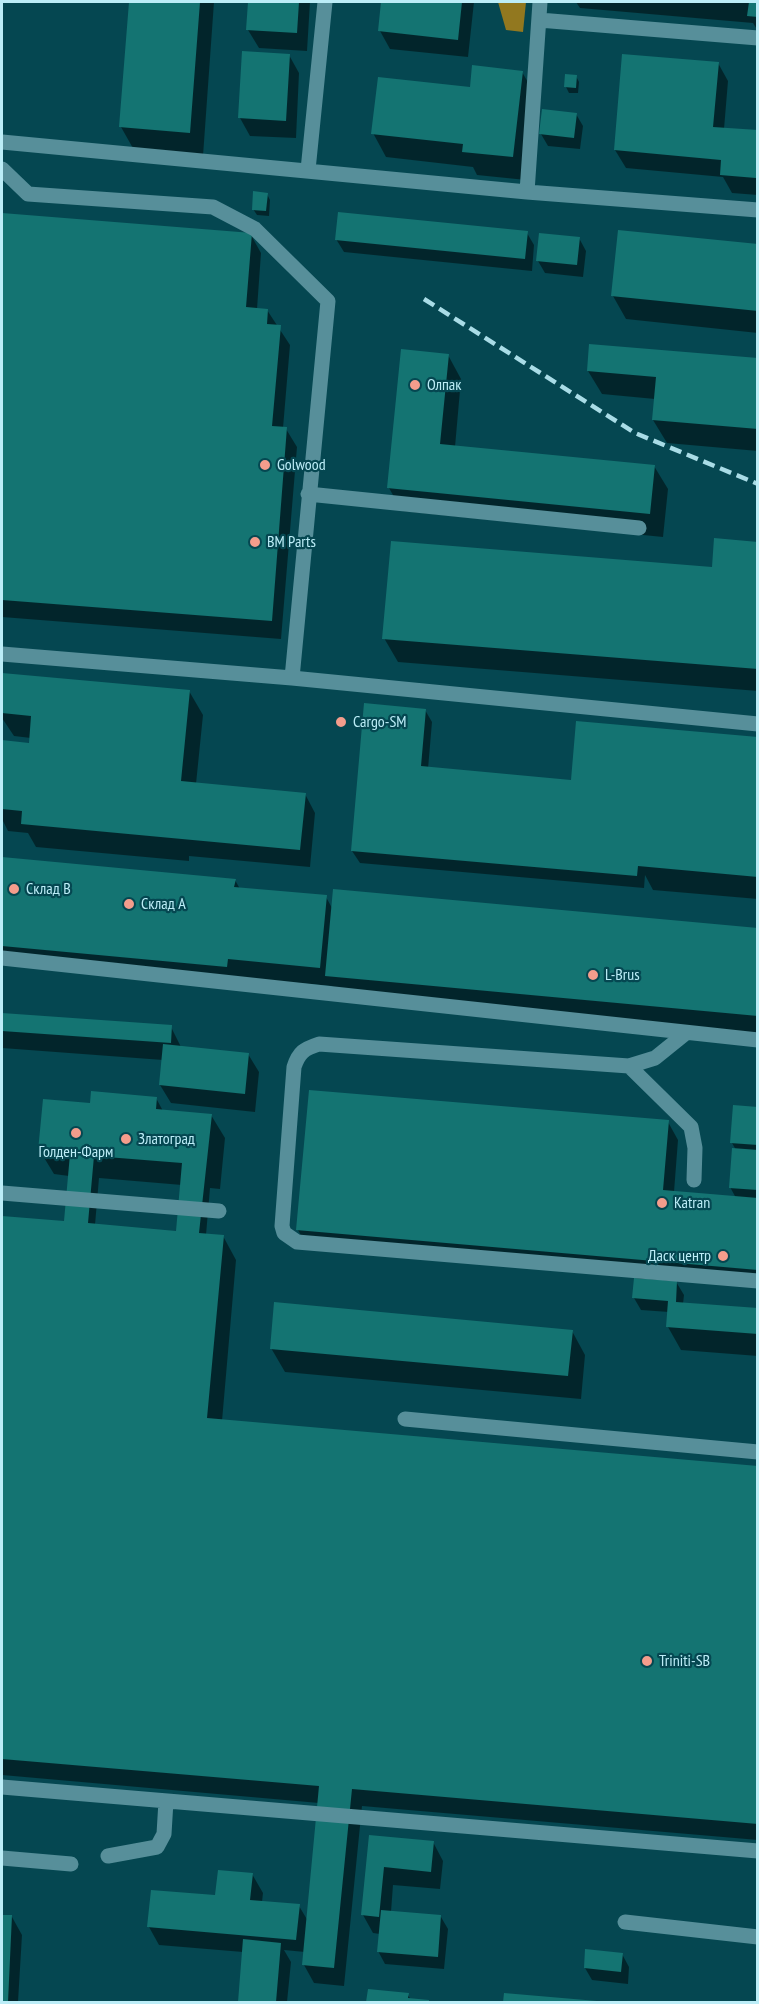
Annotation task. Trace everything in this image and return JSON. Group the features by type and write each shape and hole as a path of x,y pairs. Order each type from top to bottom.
{"lane":[{"path":"308,170 325,2"},
{"path":"527,192 540,2"},
{"path":"539,20 758,38"},
{"path":"2,142 527,192 758,210"},
{"path":"2,169 28,194 213,207 255,229 328,301 292,678"},
{"path":"308,494 639,528"},
{"path":"2,654 292,678 758,724"},
{"path":"2,958 758,1040"},
{"path":"686,1033 655,1059 629,1066 318,1044 304,1048 297,1057 294,1067 282,1226 284,1233 297,1242 758,1281"},
{"path":"629,1066 691,1127 695,1148 694,1180"},
{"path":"2,1193 219,1211"},
{"path":"405,1419 758,1452"},
{"path":"2,1787 758,1851"},
{"path":"108,1856 157,1847 164,1834 166,1801"},
{"path":"2,1858 71,1864"},
{"path":"625,1922 758,1937"}],"shaded area":[{"path":"498,2 526,2 523,32 506,30"}],"building":[{"path":"129,2 200,2 190,133 119,127"},
{"path":"248,2 299,2 297,33 246,30"},
{"path":"381,2 462,2 458,40 378,31"},
{"path":"749,2 758,2 758,17 747,16"},
{"path":"242,51 290,54 286,121 238,118"},
{"path":"622,54 719,62 713,127 758,130 756,178 720,175 721,160 614,150"},
{"path":"472,65 523,71 513,157 462,152 463,144 371,134 378,77 470,87"},
{"path":"565,74 577,75 576,88 564,87"},
{"path":"542,109 577,113 574,138 539,134"},
{"path":"253,191 268,193 266,211 252,210"},
{"path":"338,212 528,231 525,259 335,240"},
{"path":"2,213 252,233 246,307 268,309 267,324 281,325 272,426 287,427 272,621 2,600"},
{"path":"618,230 758,244 758,311 611,296"},
{"path":"539,233 580,237 577,265 536,261"},
{"path":"589,344 758,358 758,429 652,420 656,377 587,371"},
{"path":"401,349 449,354 440,444 655,465 650,514 387,488"},
{"path":"714,538 758,542 758,669 382,639 391,541 712,567"},
{"path":"2,673 190,690 181,781 306,793 300,850 21,824 22,811 2,809 2,740 29,743 31,716 2,713"},
{"path":"364,703 426,709 421,766 571,780 576,721 758,737 758,877 638,866 637,876 351,851"},
{"name":"Склад A","path":"2,857 236,879 234,887 327,895 320,968 228,959 227,967 2,946"},
{"path":"333,889 758,928 758,1016 325,976"},
{"path":"2,1013 172,1025 171,1043 2,1031"},
{"path":"163,1044 249,1053 245,1094 159,1085"},
{"path":"309,1090 669,1120 663,1190 758,1198 758,1270 296,1230"},
{"path":"91,1091 157,1097 156,1109 212,1114 199,1233 224,1235 207,1418 758,1466 758,1824 352,1789 334,1968 302,1965 319,1786 2,1759 2,1216 64,1221 70,1154 38,1151 43,1099 90,1103","holes":["94,1156 182,1163 176,1231 88,1223"]},
{"path":"733,1105 758,1107 758,1145 730,1143"},
{"path":"732,1148 758,1150 758,1190 729,1188"},
{"path":"634,1278 677,1281 676,1302 758,1308 758,1334 666,1327 668,1301 632,1298"},
{"path":"274,1302 573,1330 568,1376 270,1349"},
{"path":"369,1835 434,1841 431,1872 384,1867 379,1917 361,1915"},
{"path":"218,1870 253,1873 250,1900 300,1904 296,1940 147,1927 151,1890 215,1895"},
{"path":"381,1910 441,1915 438,1957 377,1952"},
{"path":"2,1915 12,1915 8,2002 2,2002"},
{"path":"243,1939 281,1943 276,2002 238,2002"},
{"path":"585,1949 623,1953 621,1972 584,1968"},
{"path":"368,1989 409,1993 408,1998 429,2000 429,2002 366,2002"},
{"path":"504,1993 597,2001 597,2002 503,2002"}],"railway":[{"path":"424,299 635,433 758,484"}],"place":[{"name":"Олпак","path":"415,385"},
{"name":"Golwood","path":"265,465"},
{"name":"BM Parts","path":"255,542"},
{"name":"Cargo-SM","path":"341,722"},
{"name":"Склад B","path":"14,889"},
{"name":"Склад A","path":"129,904"},
{"name":"L-Brus","path":"593,975"},
{"name":"Голден-Фарм","path":"76,1133"},
{"name":"Златоград","path":"126,1139"},
{"name":"Katran","path":"662,1203"},
{"name":"Даск центр","path":"723,1256"},
{"name":"Triniti-SB","path":"647,1661"}]}
